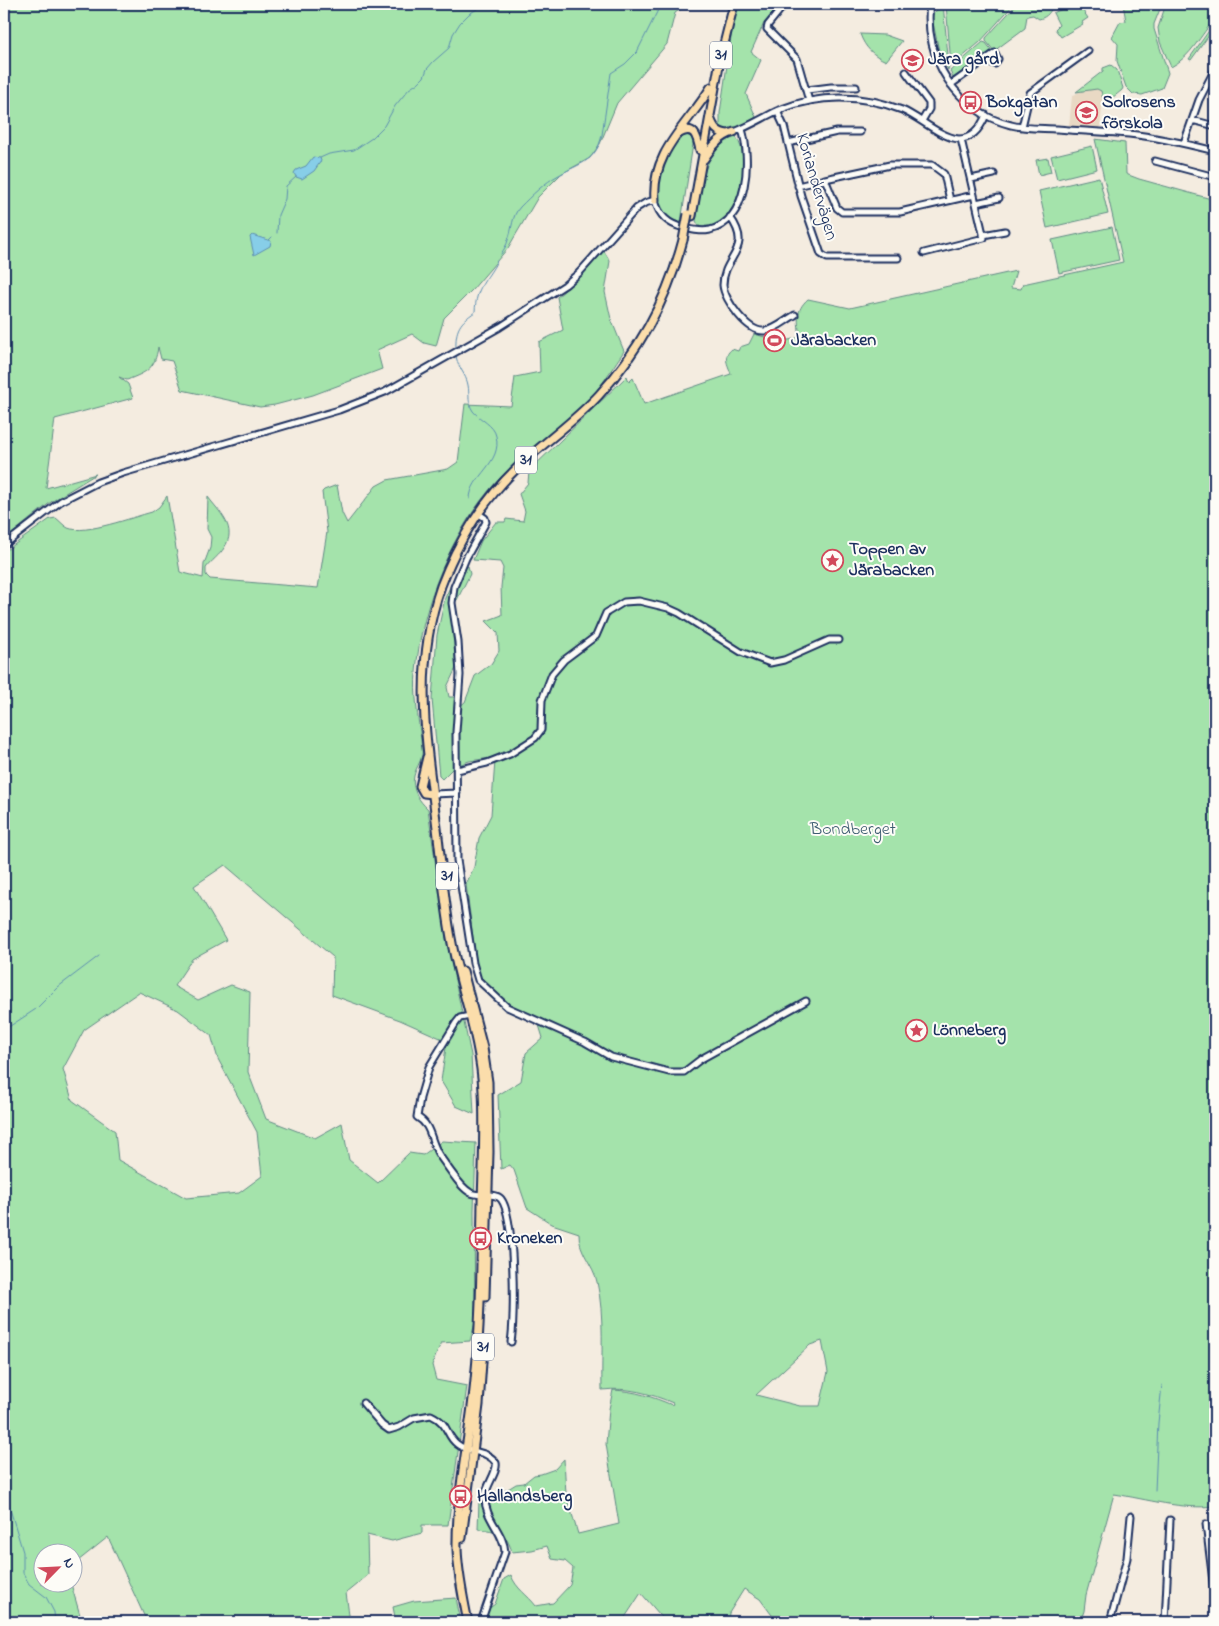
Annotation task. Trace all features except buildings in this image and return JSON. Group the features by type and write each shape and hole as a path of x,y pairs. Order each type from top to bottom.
{"highway":[{"name":"31","path":"690,215 720,38 730,4"},
{"name":"31","path":"485,1195 483,1081 478,1049 452,941 435,794 427,706 432,636 451,572 467,539 482,516 518,473 593,407 625,369 659,316 675,278 685,240 702,164 723,44 734,4"},
{"path":"655,200 655,185 659,166 669,146 698,108 711,87"},
{"path":"710,115 716,129 721,132 735,132"},
{"path":"677,134 687,130 693,132 700,150"},
{"path":"702,164 715,144 735,132"},
{"name":"31","path":"472,1622 463,1569 462,1537 478,1349 489,1099 486,1066 454,930 428,754 423,708 426,648 436,602 456,551 479,512 505,480 588,406 620,369 643,335 657,309 685,240"},
{"path":"428,754 420,786 424,793 435,794"},
{"name":"31","path":"468,1622 457,1544 461,1497 470,1450"}],"street":[{"path":"785,4 768,25 767,29 797,59 809,101"},
{"path":"930,4 928,24 938,64 950,85 961,97 986,115 1001,122 1022,127 1131,135 1184,143 1215,152"},
{"path":"1022,127 1030,93 1088,51"},
{"path":"950,85 985,60"},
{"path":"1184,143 1199,100 1215,69"},
{"path":"906,72 929,103 929,109 922,121"},
{"path":"807,90 831,87 856,87"},
{"path":"4,545 61,501 98,482 339,410 385,392 546,299 579,273 637,208 655,200 663,218 676,226 708,231 721,225 736,208 743,190 747,169 746,152 735,132 777,111 809,101 841,97 864,99 902,110 949,136 961,139 974,133 986,115"},
{"name":"Koriandervägen","path":"777,111 784,126 798,186 823,257 898,258"},
{"path":"1192,120 1215,126"},
{"path":"788,143 837,132 860,132"},
{"path":"924,253 984,238 961,139"},
{"path":"1156,161 1215,177"},
{"path":"798,186 890,165 932,165 944,174 950,200"},
{"path":"971,180 994,174"},
{"path":"825,180 837,208 842,212 900,212 974,195"},
{"path":"976,203 999,198"},
{"path":"730,217 737,228 739,237 737,249 724,279 724,291 730,303 747,324 754,330 759,331 771,329 796,315"},
{"path":"983,235 1005,231"},
{"path":"482,516 486,522 466,558 452,595 460,675 456,732 457,860 475,972 478,980 507,1007 585,1042 611,1057 669,1072 684,1072 701,1059 806,1001"},
{"path":"457,770 487,763 510,754 535,738 541,730 542,700 552,674 564,660 596,636 606,612 624,602 639,601 668,608 741,652 770,663 784,660 829,640 838,640"},
{"path":"435,794 457,793"},
{"path":"470,1016 460,1018 429,1066 417,1117 428,1126 437,1153 466,1190 471,1193 500,1198 508,1220 513,1294 513,1326 510,1342"},
{"path":"363,1403 382,1426 390,1430 399,1428 414,1418 431,1415 442,1422 455,1443 470,1450 486,1454 496,1463 496,1469 486,1489 485,1503 490,1519 503,1541 505,1552 481,1622"},
{"path":"1110,1622 1127,1558 1131,1516"},
{"path":"1165,1622 1170,1520"},
{"path":"1206,1524 1215,1598"}],"shaded area":[{"name":"Solrosens förskola","path":"1091,89 1101,91 1103,99 1100,128 1069,126 1072,96"}],"green space":[{"path":"4,4 688,4 675,13 667,44 617,103 600,144 590,158 561,174 538,197 508,248 472,290 444,318 436,346 424,343 412,334 377,350 382,369 313,395 260,407 182,390 172,361 161,359 158,347 155,360 149,369 127,380 119,377 128,384 133,398 55,419 46,488 96,474 51,502 4,540"},
{"path":"739,4 781,4 764,23 751,52 761,60 746,94 756,117 740,126 726,130 722,129 720,125 720,113 734,17"},
{"path":"943,4 948,70 939,51 932,18 933,14"},
{"path":"946,4 1014,4 980,42 952,66"},
{"path":"1017,4 1053,4 1048,14 1042,18 1039,19 1033,15 1027,16 1025,28 994,51 986,41 986,38"},
{"path":"1078,4 1088,18 1082,22 1083,24 1061,37 1055,29 1059,25 1053,13"},
{"path":"1123,4 1162,4 1154,24 1154,29 1168,73 1162,88 1142,95 1133,94 1126,87 1117,61 1118,44 1112,37 1120,22 1126,21"},
{"path":"1166,4 1215,4 1215,19 1185,57 1171,67 1160,42 1158,28"},
{"path":"1215,22 1215,27 1191,60 1189,59"},
{"path":"860,34 885,35 902,41 886,61 870,50"},
{"path":"983,42 993,52 956,79 953,78 950,71"},
{"path":"1111,65 1117,70 1123,88 1118,94 1111,98 1103,99 1101,91 1097,89 1076,92 1103,71 1103,68"},
{"path":"686,135 693,138 693,144 681,222 668,218 661,209 658,196 663,167 677,142"},
{"path":"736,137 741,147 743,173 736,200 721,221 711,226 699,226 696,221 699,197 709,160 725,142"},
{"name":"Bondberget","path":"1095,139 1125,143 1126,174 1215,200 1215,1506 1190,1507 1114,1494 1080,1622 777,1622 760,1599 744,1589 729,1613 728,1622 666,1622 641,1593 622,1622 485,1622 483,1613 495,1604 504,1579 511,1575 519,1588 536,1606 553,1603 570,1585 573,1568 565,1561 552,1559 547,1546 512,1552 507,1540 500,1533 478,1529 479,1500 516,1484 524,1483 534,1475 555,1469 564,1459 566,1494 578,1534 619,1524 606,1444 609,1409 613,1390 644,1395 672,1405 673,1403 638,1392 621,1389 602,1390 602,1322 599,1295 593,1270 579,1240 579,1233 552,1224 527,1208 514,1170 510,1165 501,1169 498,1095 521,1081 526,1053 543,1038 539,1025 509,1005 479,975 476,960 466,884 474,867 479,838 491,815 495,761 498,757 469,761 454,767 442,779 439,776 432,699 437,635 445,598 454,578 468,566 470,574 457,600 450,603 456,668 447,687 449,697 455,697 460,706 465,702 475,676 491,664 499,651 498,633 486,621 502,615 501,587 503,568 500,562 473,560 481,541 496,522 505,522 506,519 523,521 525,511 519,494 528,483 529,471 627,376 629,382 633,378 644,404 731,374 726,358 727,355 732,349 738,351 740,347 749,344 754,334 765,337 775,334 774,341 778,343 800,337 799,312 808,299 850,308 1016,271 1011,288 1021,289 1023,284 1123,262","holes":["822,1341 828,1372 820,1406 800,1406 756,1395 810,1345"]},
{"path":"1092,146 1097,169 1057,179 1051,156"},
{"path":"1048,158 1051,172 1039,175 1036,160"},
{"path":"1099,177 1108,214 1047,228 1039,191"},
{"path":"1112,227 1119,260 1059,273 1052,240"},
{"path":"604,251 610,261 605,292 611,319 624,351 598,389 583,406 509,469 481,500 466,522 453,545 432,595 424,621 416,672 417,706 422,753 413,781 419,798 428,809 446,938 471,1055 474,1114 456,1106 441,1081 447,1041 400,1020 332,995 333,957 225,865 194,886 226,940 192,959 174,986 198,1000 231,985 250,992 248,1072 266,1119 315,1138 342,1123 349,1160 378,1183 409,1153 423,1155 442,1141 476,1143 474,1211 475,1323 470,1341 441,1343 432,1365 436,1380 467,1386 448,1525 422,1525 422,1533 392,1541 367,1535 368,1575 346,1593 350,1622 147,1622 108,1537 82,1558 82,1544 32,1544 32,1594 74,1594 82,1622 4,1622 4,552 50,519 56,518 68,528 76,530 97,527 152,512 159,507 167,496 180,572 203,578 204,564 210,548 211,537 207,529 208,497 226,521 229,534 228,541 222,551 206,568 206,575 210,579 318,588 327,532 322,492 337,485 342,513 347,523 376,486 387,480 448,469 458,462 465,404 511,406 515,377 540,372 539,342 563,330 557,297 579,278","holes":["139,992 178,1010 211,1035 218,1059 257,1132 262,1176 239,1193 186,1198 118,1160 115,1131 72,1100 63,1069 84,1030"]},
{"path":"456,1598 461,1622 396,1622 393,1607 414,1601"}],"water":[{"path":"313,157 320,158 321,161 314,171 302,179 296,177 294,173 296,170 306,166"},
{"path":"252,235 271,241 270,246 254,255 250,237"}],"waterway":[{"path":"320,158 329,154 354,150 372,138 384,126 395,106 409,89 424,77 427,69 433,62 449,48 453,34 460,23 469,14 485,4"},
{"path":"501,254 508,242 515,215 520,207 549,181 586,161 596,151 602,135 611,73 625,64 637,52 661,4"},
{"path":"277,233 278,215 285,199 286,186 296,177"},
{"path":"269,240 272,237"},
{"path":"456,349 458,331 462,323 475,312 477,296 497,261"},
{"path":"456,356 467,381 471,408 493,429 497,446 491,462 475,483 470,499"},
{"path":"4,1030 36,1009 58,987 99,956"},
{"path":"1155,1491 1162,1385"},
{"path":"4,1474 10,1509 23,1552 23,1573 29,1584 46,1597 54,1612 55,1622"}],"place":[{"name":"Jära gård","path":"912,60"},
{"name":"Bokgatan","path":"970,103"},
{"name":"Solrosens förskola","path":"1086,113"},
{"name":"Järabacken","path":"775,341"},
{"name":"Toppen av Järabacken","path":"833,560"},
{"name":"Lönneberg","path":"917,1031"},
{"name":"Kroneken","path":"481,1239"},
{"name":"Hallandsberg","path":"461,1497"}]}
